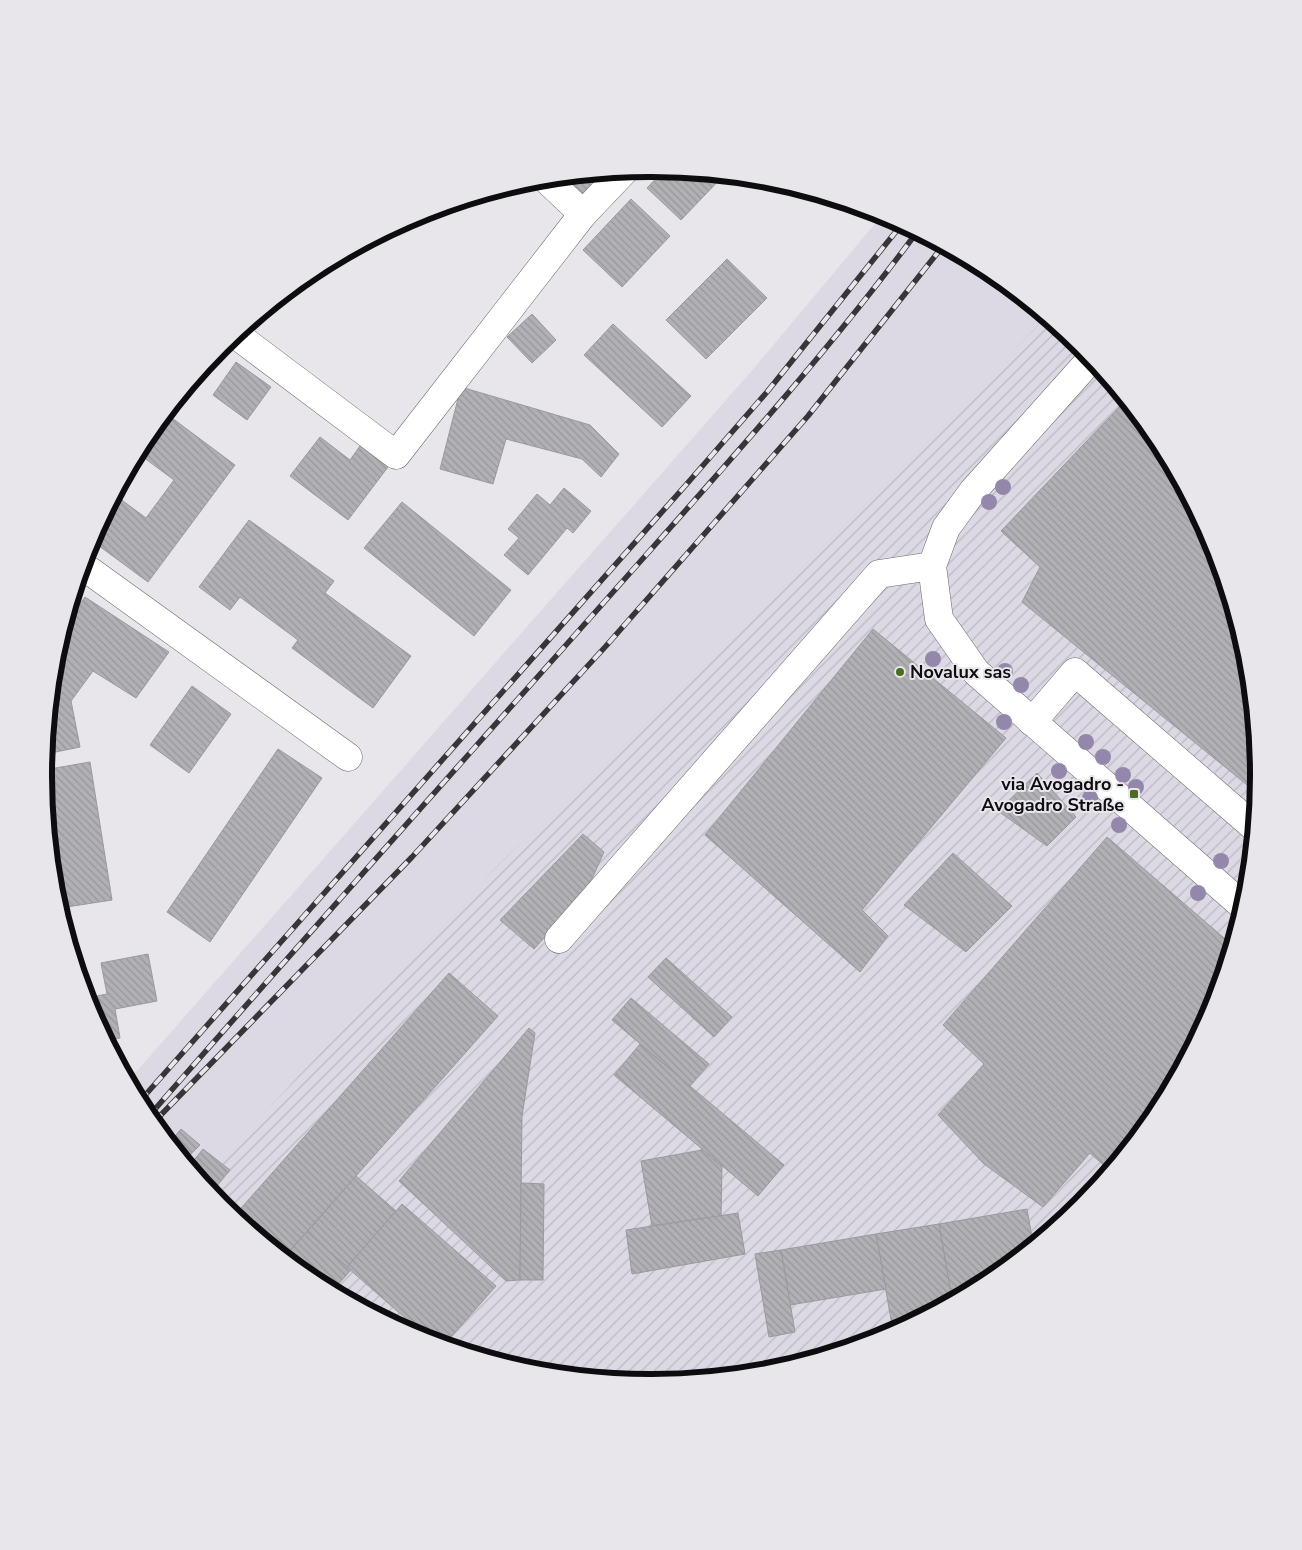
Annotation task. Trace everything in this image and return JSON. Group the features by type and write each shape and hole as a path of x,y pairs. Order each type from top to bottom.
{"street":[{"path":"242,339 396,455 583,214 617,178"},
{"path":"553,185 583,214"},
{"path":"1086,365 973,491 946,528 932,566 939,620 976,672 1236,900"},
{"path":"559,939 879,574 932,566"},
{"path":"89,571 348,757"},
{"path":"1032,722 1075,672 1247,821"}],"shaded area":[{"path":"877,221 916,238 984,277 1042,321 737,631 494,869 205,1174 153,1108 134,1075 755,367"},
{"path":"1042,321 1101,380 1149,442 1188,510 1204,546 1218,583 1238,658 1248,736 1250,775 1248,814 1238,892 1229,930 1218,967 1188,1040 1149,1108 1101,1170 1074,1198 1046,1225 984,1273 916,1312 880,1328 843,1342 768,1362 690,1372 651,1374 573,1368 534,1362 459,1342 422,1328 386,1312 318,1273 256,1225 205,1174 494,869 737,631"}],"building":[{"path":"657,177 718,181 681,220 647,188"},
{"path":"596,180 581,196 567,183"},
{"path":"631,199 670,236 622,287 583,250"},
{"path":"727,259 767,298 706,359 666,320"},
{"path":"532,314 556,340 532,363 507,337"},
{"path":"613,324 691,396 662,427 584,355"},
{"path":"236,362 271,387 247,420 213,395"},
{"path":"461,387 590,425 619,454 601,477 582,459 506,439 493,484 440,469"},
{"path":"1121,405 1149,442 1188,510 1218,583 1238,658 1248,736 1249,787 1022,602 1040,567 1001,531"},
{"path":"171,417 235,465 148,582 98,545 120,499 146,518 174,480 144,458"},
{"path":"320,437 350,460 360,446 388,467 348,520 290,476"},
{"path":"564,488 591,511 573,533 567,528 528,575 504,555 519,538 508,529 537,494 550,505"},
{"path":"402,502 511,590 474,636 364,548"},
{"path":"249,520 334,581 325,593 411,656 373,708 292,648 298,640 240,597 230,610 199,587"},
{"path":"85,597 169,652 136,698 93,671 71,701 80,747 53,753 58,697 64,658 76,610"},
{"path":"873,629 1006,738 862,910 888,936 860,972 705,835"},
{"path":"192,686 231,714 189,773 150,745"},
{"path":"278,749 322,778 210,942 167,912"},
{"path":"90,762 112,900 68,907 58,853 52,769"},
{"path":"1037,773 1076,817 1047,846 998,811"},
{"path":"583,834 604,852 586,892 534,949 500,920"},
{"path":"1107,837 1226,940 1204,1004 1188,1040 1149,1108 1104,1166 1090,1153 1043,1207 984,1164 938,1115 984,1064 943,1025"},
{"path":"953,853 1012,906 966,952 904,905"},
{"path":"148,954 157,1001 115,1009 120,1038 114,1039 95,996 107,994 101,963"},
{"path":"666,958 732,1017 714,1037 648,977"},
{"path":"449,973 498,1016 289,1251 240,1209"},
{"path":"631,998 709,1064 690,1086 612,1020"},
{"path":"529,1028 535,1033 522,1116 520,1280 506,1281 399,1181"},
{"path":"640,1044 784,1165 758,1196 614,1075"},
{"path":"181,1129 200,1145 189,1156 174,1137"},
{"path":"203,1149 230,1170 217,1186 193,1161"},
{"path":"702,1150 722,1167 721,1216 652,1226 641,1161"},
{"path":"356,1176 396,1211 347,1267 307,1232"},
{"path":"521,1183 544,1184 543,1280 520,1280"},
{"path":"402,1204 496,1286 450,1339 411,1323 347,1267"},
{"path":"1027,1209 1032,1236 984,1273 951,1293 939,1224"},
{"path":"738,1213 745,1254 632,1274 626,1230"},
{"path":"939,1224 951,1293 892,1323 876,1234"},
{"path":"307,1232 351,1270 338,1285 289,1252"},
{"path":"876,1234 886,1289 790,1305 781,1250"},
{"path":"781,1250 795,1332 769,1337 755,1254"}],"railway":[{"path":"145,1095 767,392 897,230"},
{"path":"154,1110 762,424 880,281 913,237"},
{"path":"159,1117 412,857 606,646 808,416 939,251"}],"place":[{"name":"Novalux sas","path":"900,672"},
{"name":"via Avogadro - Avogadro Straße","path":"1134,794"}]}
